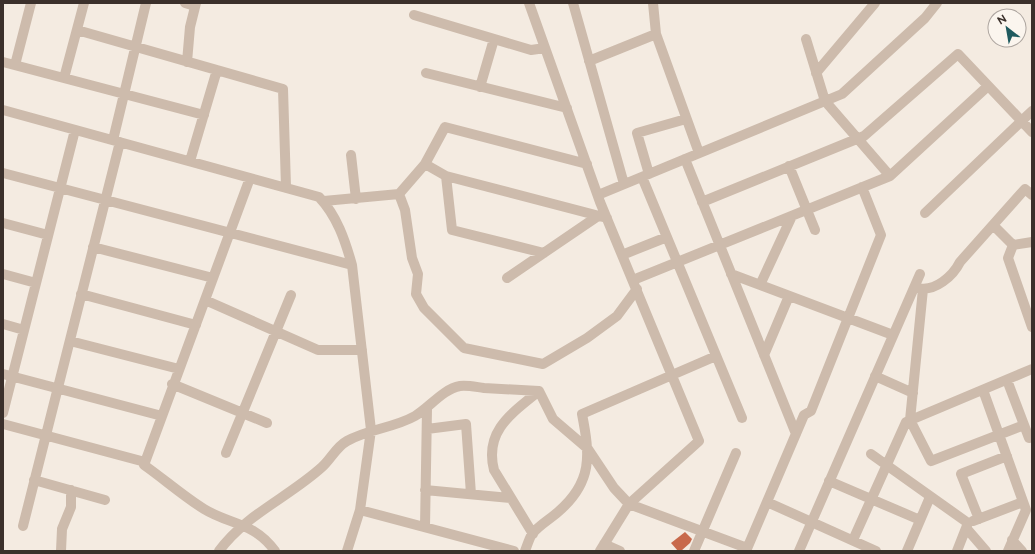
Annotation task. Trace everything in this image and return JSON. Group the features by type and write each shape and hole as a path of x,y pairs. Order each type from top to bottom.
{"street":[{"path":"15,65 32,3"},
{"path":"64,78 84,3"},
{"path":"23,526 105,200 117,141 124,94 134,46 146,3"},
{"path":"185,3 196,5 190,27 187,62"},
{"path":"529,3 598,195 603,217 635,285 699,440 629,504 602,548 620,551"},
{"path":"572,3 624,184"},
{"path":"652,3 656,34 699,154"},
{"path":"816,73 875,3"},
{"path":"598,195 842,94 925,18 937,3"},
{"path":"414,15 531,50 545,48"},
{"path":"77,30 283,89 286,188"},
{"path":"589,61 656,34"},
{"path":"480,86 494,39"},
{"path":"806,39 825,101 890,176"},
{"path":"702,202 864,136 958,54 1020,122 1032,132"},
{"path":"3,62 204,114"},
{"path":"190,161 218,70"},
{"path":"426,73 567,108"},
{"path":"399,194 405,210 412,258 418,274 416,294 424,308 464,348 543,364 587,338 617,316 635,285 678,262 890,176 988,86"},
{"path":"3,110 319,197 331,210 346,244 352,265 371,430 360,510 346,551"},
{"path":"925,213 1032,111"},
{"path":"686,119 638,133 646,175 667,237 742,418"},
{"path":"324,202 399,194 425,164 444,127 587,164"},
{"path":"3,413 8,375 24,330 75,130"},
{"path":"351,155 356,199"},
{"path":"685,159 796,434"},
{"path":"425,164 446,176 603,217"},
{"path":"789,166 815,230"},
{"path":"3,173 352,265"},
{"path":"446,176 452,230 544,253"},
{"path":"250,178 144,465 205,509 243,524 265,539 275,551"},
{"path":"538,391 552,419 588,449 614,488 629,504 702,531 747,550 804,415 811,411 881,235 862,187"},
{"path":"919,288 932,287 952,275 960,262 1025,190 1032,195"},
{"path":"760,285 792,216"},
{"path":"507,278 544,253 603,217"},
{"path":"3,223 48,235"},
{"path":"993,226 1013,245"},
{"path":"622,255 667,237"},
{"path":"1013,245 1032,242"},
{"path":"1013,245 1008,258 1032,327"},
{"path":"93,247 213,278"},
{"path":"3,274 36,283"},
{"path":"731,274 893,335"},
{"path":"920,274 910,420 931,461 1024,425"},
{"path":"799,551 893,335 919,288"},
{"path":"81,294 196,325"},
{"path":"226,454 291,294"},
{"path":"764,355 789,296"},
{"path":"205,300 318,350 362,350"},
{"path":"3,324 24,330"},
{"path":"70,341 179,370"},
{"path":"525,551 532,534 562,509 576,494 582,484 588,449 582,414 716,356"},
{"path":"853,540 906,422 1032,369"},
{"path":"8,375 162,416"},
{"path":"875,376 913,393"},
{"path":"1007,380 1029,438 1032,436"},
{"path":"173,384 266,423"},
{"path":"219,551 230,536 243,524 302,483 322,467 346,441 371,430 409,419 427,409 448,390 461,386 538,391"},
{"path":"983,390 1026,510 1008,551"},
{"path":"532,534 494,470 491,460 493,442 499,428 508,417 538,391"},
{"path":"425,527 427,409"},
{"path":"3,424 145,462"},
{"path":"427,429 466,424 471,494"},
{"path":"694,551 736,453"},
{"path":"871,454 967,526 986,551"},
{"path":"980,519 961,474 1007,456"},
{"path":"34,480 105,500"},
{"path":"830,481 920,520"},
{"path":"61,551 62,530 71,507 71,490"},
{"path":"425,490 511,498"},
{"path":"907,551 930,497"},
{"path":"767,502 876,551"},
{"path":"957,551 967,526 980,519 1023,502"},
{"path":"360,510 425,527 482,547 514,551"},
{"path":"1012,540 1022,551"}],"building":[{"path":"685,532 692,539 690,543 681,551 678,551 671,543"}]}
